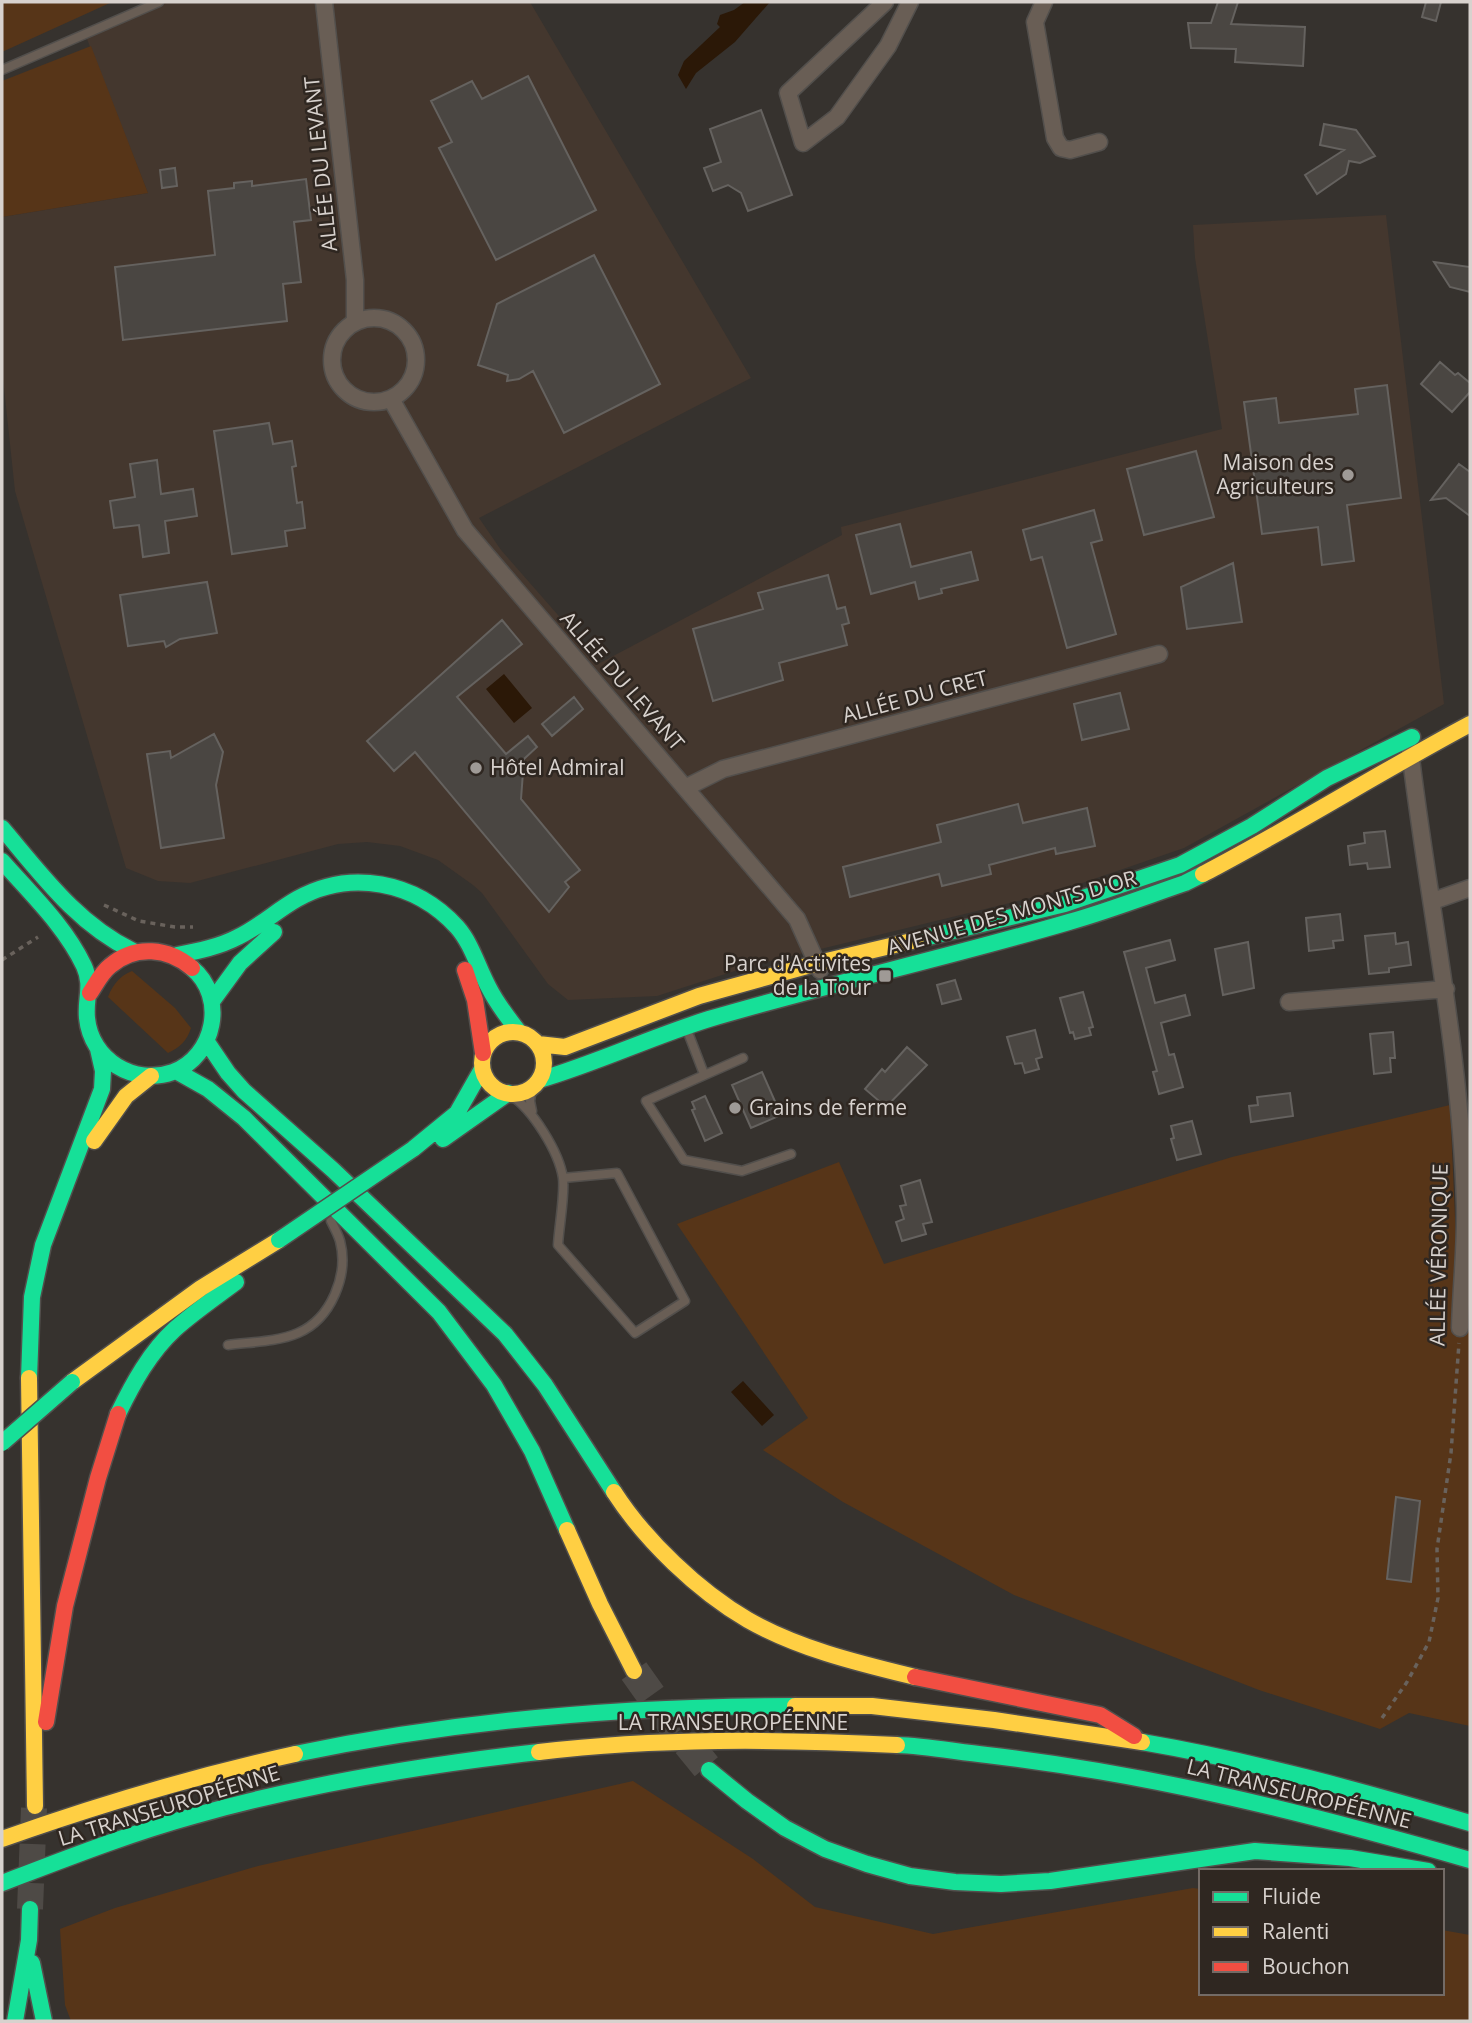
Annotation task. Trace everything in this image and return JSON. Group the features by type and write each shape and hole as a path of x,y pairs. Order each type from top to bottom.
{"main road":[{"name":"AVENUE DES MONTS D'OR","path":"538,1044 550,1047 565,1046 676,1004 818,962 1065,904 1180,865 1252,825 1327,778 1470,710"},
{"name":"AVENUE DES MONTS D'OR","path":"535,1084 685,1027 825,986 1072,922 1185,883 1470,724"},
{"path":"2,828 92,929 116,945 133,951 163,950 177,955 200,973 208,986 213,1000 213,1021 207,1042 199,1054 176,1071 151,1076 127,1072 116,1066 98,1049"},
{"path":"2,861 66,935 83,964 90,993"},
{"path":"177,955 220,946 240,937 298,898 324,886 345,882 402,887 442,911 459,929 474,954 486,984 519,1032"},
{"path":"213,1000 221,985 248,953 281,926 314,907 348,897 374,897 399,903 425,917 452,945 469,979 475,1000 483,1061 485,1076 494,1088 516,1094 535,1084 544,1062 538,1044 526,1034 501,1034 493,1039 483,1061 457,1113 416,1154"},
{"path":"34,1806 36,1771 28,1392 30,1322 43,1245 103,1089 103,1071 98,1049 89,1031 86,1007 96,979 106,967 133,951"},
{"path":"207,1042 244,1091 333,1170 505,1334 545,1385 627,1512 683,1573 748,1620 806,1646 858,1664 1100,1715 1146,1743"},
{"path":"176,1071 208,1089 244,1118 439,1312 494,1385 532,1451 600,1604 634,1671"},
{"path":"71,1174 109,1118 136,1086 151,1076"},
{"path":"36,1771 65,1606 98,1478 116,1418 145,1366 175,1329 282,1244 508,1093"},
{"path":"2,1443 72,1382 201,1288 282,1244"},
{"name":"LA TRANSEUROPÉENNE","path":"2,1839 105,1803 221,1770 373,1738 545,1718 706,1706 872,1706 994,1720 1146,1743 1281,1771 1470,1823"},
{"name":"LA TRANSEUROPÉENNE","path":"2,1883 90,1849 220,1808 322,1784 418,1768 645,1742 774,1740 904,1745 1020,1759 1146,1778 1275,1807 1470,1860"},
{"path":"709,1770 738,1797 782,1828 825,1850 906,1876 942,1882 994,1885 1051,1881 1255,1851 1388,1861 1420,1869"},
{"path":"15,2021 29,1940 30,1909"},
{"path":"29,1940 44,2021"}],"street":[{"name":"ALLÉE DU LEVANT","path":"324,2 355,280 355,321"},
{"path":"885,2 788,93 803,143 837,117 851,99 888,46 909,2"},
{"path":"1044,2 1035,22 1055,138 1061,148 1070,150 1099,142"},
{"path":"368,317 395,322 413,342 417,355 411,381 391,399 365,401 343,388 336,377 332,352 337,339 355,321 368,317"},
{"name":"ALLÉE DU LEVANT","path":"391,399 465,530 797,919 818,962 825,986"},
{"name":"ALLÉE DU CRET","path":"685,788 723,769 1159,654"},
{"name":"ALLÉE VÉRONIQUE","path":"1409,738 1464,1107 1466,1297 1460,1328"},
{"path":"1433,901 1470,888"},
{"path":"1289,1003 1446,989"}],"lane":[{"path":"2,69 159,2"},
{"path":"676,1004 704,1074"},
{"path":"743,1058 646,1101 684,1160 742,1171 791,1154"},
{"path":"533,1114 530,1101 535,1084"},
{"path":"508,1093 522,1101 533,1114 555,1154 563,1178 558,1245 635,1333 685,1301 617,1173 563,1178"},
{"path":"228,1345 271,1340 299,1333 322,1316 338,1289 342,1266 340,1241 320,1195"}],"path":[{"path":"2,960 28,944"},
{"name":"ALLÉE VÉRONIQUE","path":"1382,1718 1407,1682 1429,1642 1438,1598 1437,1549 1451,1452 1460,1328"}],"shaded area":[{"path":"2,2 112,2 2,52"},
{"path":"151,2 530,2 751,378 479,518 501,550 600,663 842,535 841,527 1222,429 1195,258 1193,225 1386,215 1444,704 1184,848 1059,891 747,967 657,996 568,1000 548,984 482,893 438,860 400,846 367,842 338,844 190,883 158,881 126,868 15,491 2,369 2,217 148,193 83,29"},
{"path":"745,2 770,2 735,42 696,73 686,89 678,75 684,61 720,27 717,24 720,15"},
{"path":"91,46 148,193 2,217 2,81"},
{"path":"504,674 532,708 514,723 486,689"},
{"path":"132,971 175,1008 191,1028 182,1043 168,1053 108,997 117,981"},
{"path":"1450,1105 1456,1240 1453,1330 1470,1331 1470,1726 1409,1713 1380,1729 1259,1690 1014,1595 843,1502 763,1450 808,1418 677,1224 839,1162 884,1264 1232,1157"},
{"path":"743,1381 774,1415 762,1426 731,1392"},
{"path":"633,1781 753,1859 815,1907 933,1934 1199,1889 1199,1995 1444,1995 1444,1930 1470,1935 1470,2021 71,2021 65,2005 60,1929 115,1908 258,1866"}],"building":[{"path":"1218,2 1238,2 1231,24 1305,27 1303,66 1235,62 1236,49 1191,48 1188,23 1211,23"},
{"path":"1426,2 1441,2 1436,21 1422,17"},
{"path":"528,76 596,210 496,260 439,148 452,142 431,101 472,81 482,99"},
{"path":"761,110 792,195 748,211 741,193 728,185 713,191 704,168 721,162 710,129"},
{"path":"1324,124 1356,130 1375,156 1360,163 1349,161 1346,174 1317,194 1305,175 1344,150 1320,145"},
{"path":"175,168 177,186 162,188 160,170"},
{"path":"306,179 311,220 294,222 301,282 283,284 287,321 123,340 115,267 215,255 208,191 234,188 234,183 252,181 252,186"},
{"path":"594,255 660,384 564,433 533,371 519,379 507,381 508,375 478,365 497,304"},
{"path":"1434,262 1470,267 1470,292 1450,287"},
{"path":"1440,362 1470,383 1470,392 1452,412 1421,384"},
{"name":"Maison des Agriculteurs","path":"1387,385 1401,498 1347,505 1354,561 1322,565 1318,527 1262,534 1244,402 1276,398 1279,423 1358,414 1355,389"},
{"path":"269,423 273,444 292,441 297,503 302,502 305,528 285,531 287,546 232,554 214,431"},
{"path":"1196,451 1214,517 1144,535 1127,469"},
{"path":"157,460 161,494 193,489 197,516 165,521 169,553 143,557 139,525 114,528 110,501 135,497 130,464"},
{"path":"1459,464 1470,472 1470,516 1446,498 1431,500"},
{"path":"1094,510 1102,540 1091,543 1116,634 1067,648 1042,557 1031,560 1023,530"},
{"path":"900,524 911,567 971,552 978,580 941,589 942,593 919,599 915,582 871,594 856,535"},
{"path":"1233,563 1242,622 1187,629 1181,587"},
{"path":"828,575 837,609 845,607 849,623 842,625 847,645 779,663 783,680 713,701 693,629 763,609 758,593"},
{"path":"207,582 217,633 180,639 166,647 164,641 128,646 120,595"},
{"name":"Hôtel Admiral","path":"502,620 522,644 457,697 506,754 528,736 537,747 524,759 521,799 580,870 565,882 569,887 549,912 415,752 394,771 367,741"},
{"path":"1120,693 1129,729 1082,740 1074,704"},
{"path":"574,697 583,709 552,736 542,724"},
{"path":"214,734 223,752 216,785 224,838 161,848 147,754 170,751 171,758"},
{"path":"1018,804 1023,823 1087,808 1095,846 1056,854 1055,848 989,865 991,874 942,886 939,874 850,897 843,867 941,842 937,825"},
{"path":"1385,831 1390,867 1368,869 1367,863 1350,865 1348,846 1365,843 1364,833"},
{"path":"1340,914 1343,940 1333,941 1334,948 1309,951 1306,918"},
{"path":"1395,933 1396,944 1408,942 1411,965 1389,968 1389,972 1369,974 1365,936"},
{"path":"1170,940 1175,960 1146,968 1155,1003 1185,995 1190,1015 1161,1023 1169,1055 1174,1054 1183,1087 1159,1094 1153,1072 1157,1071 1124,952"},
{"path":"1248,942 1254,988 1223,995 1215,949"},
{"path":"955,980 961,999 942,1004 937,985"},
{"path":"1083,992 1093,1027 1089,1028 1091,1035 1075,1039 1073,1032 1070,1033 1060,998"},
{"path":"1035,1030 1042,1057 1036,1059 1039,1069 1025,1073 1022,1063 1015,1064 1007,1037"},
{"path":"1393,1032 1395,1058 1390,1058 1391,1072 1374,1074 1370,1034"},
{"path":"907,1047 927,1065 886,1107 865,1089 882,1069 885,1072"},
{"path":"762,1072 781,1115 751,1128 732,1085"},
{"path":"1290,1093 1293,1116 1251,1122 1249,1106 1258,1105 1257,1097"},
{"path":"705,1096 722,1133 705,1141 692,1110 695,1109 692,1102"},
{"path":"1192,1121 1201,1154 1177,1160 1171,1139 1174,1138 1171,1126"},
{"path":"920,1180 932,1222 923,1224 926,1234 902,1241 896,1222 904,1219 900,1206 906,1205 901,1186"},
{"path":"1396,1497 1420,1501 1411,1582 1387,1579"}],"tunnel":[{"path":"634,1671 673,1726 709,1770"},
{"path":"30,1909 34,1808"}],"traffic: fast":[{"path":"916,940 1065,904 1180,865 1252,826 1327,778 1412,737"},
{"path":"2,828 61,897 94,927 133,951"},
{"path":"2,861 47,911 76,951 87,973 87,1018 90,1033 97,1046 117,1066 130,1072 158,1075 173,1072 199,1053 207,1040 212,1009 210,994 203,980 192,968"},
{"path":"539,1080 709,1019 1069,922 1185,883 1203,874"},
{"path":"177,955 231,940 253,929 297,899 317,890 338,884 381,884 422,899 457,927 471,948 496,1000 519,1032"},
{"path":"213,1000 240,963 274,932"},
{"path":"207,1042 244,1091 333,1170 505,1334 545,1385 614,1492"},
{"path":"29,1378 32,1297 43,1245 102,1089 103,1071 98,1049"},
{"path":"413,1149 457,1113 482,1069"},
{"path":"176,1071 208,1089 244,1118 439,1312 494,1385 532,1451 567,1530"},
{"path":"443,1139 508,1093"},
{"path":"279,1240 413,1149"},
{"path":"118,1414 143,1369 166,1338 236,1282"},
{"path":"2,1443 72,1382"},
{"path":"295,1754 418,1732 544,1717 669,1709 795,1706"},
{"path":"1142,1742 1307,1778 1470,1823"},
{"path":"897,1745 1049,1763 1170,1784 1351,1827 1470,1860"},
{"path":"2,1883 145,1831 278,1794 365,1777 539,1752"},
{"path":"709,1770 785,1828 825,1849 910,1876 1001,1884 1050,1881 1255,1851 1350,1858 1416,1869"},
{"path":"15,2021 29,1940 30,1909"},
{"path":"32,1963 44,2021"}],"traffic: slow":[{"path":"1203,874 1470,724"},
{"path":"538,1044 565,1047 699,996 818,963 916,940"},
{"path":"513,1032 525,1034 535,1041 542,1051 544,1063 542,1075 535,1085 525,1092 513,1094 501,1092 491,1085 484,1075 482,1063 484,1051 491,1041 501,1034 513,1032"},
{"path":"94,1141 126,1096 151,1076"},
{"path":"72,1382 201,1288 279,1240"},
{"path":"29,1378 35,1806"},
{"path":"614,1492 641,1528 674,1563 710,1595 748,1620 808,1647 915,1677"},
{"path":"567,1530 634,1671"},
{"path":"795,1706 872,1706 994,1720 1142,1742"},
{"path":"539,1752 628,1744 718,1741 897,1745"},
{"path":"2,1839 147,1792 295,1754"}],"traffic: jam":[{"path":"90,993 107,969 130,954 152,951 163,953 192,968"},
{"path":"465,970 475,1000 483,1053"},
{"path":"46,1722 65,1606 98,1478 118,1414"},
{"path":"915,1677 1100,1715 1134,1736"}],"place":[{"name":"Maison des Agriculteurs","path":"1348,475"},
{"name":"Hôtel Admiral","path":"476,768"},
{"name":"Parc d'Activites de la Tour","path":"885,976"},
{"name":"Grains de ferme","path":"735,1108"}]}
